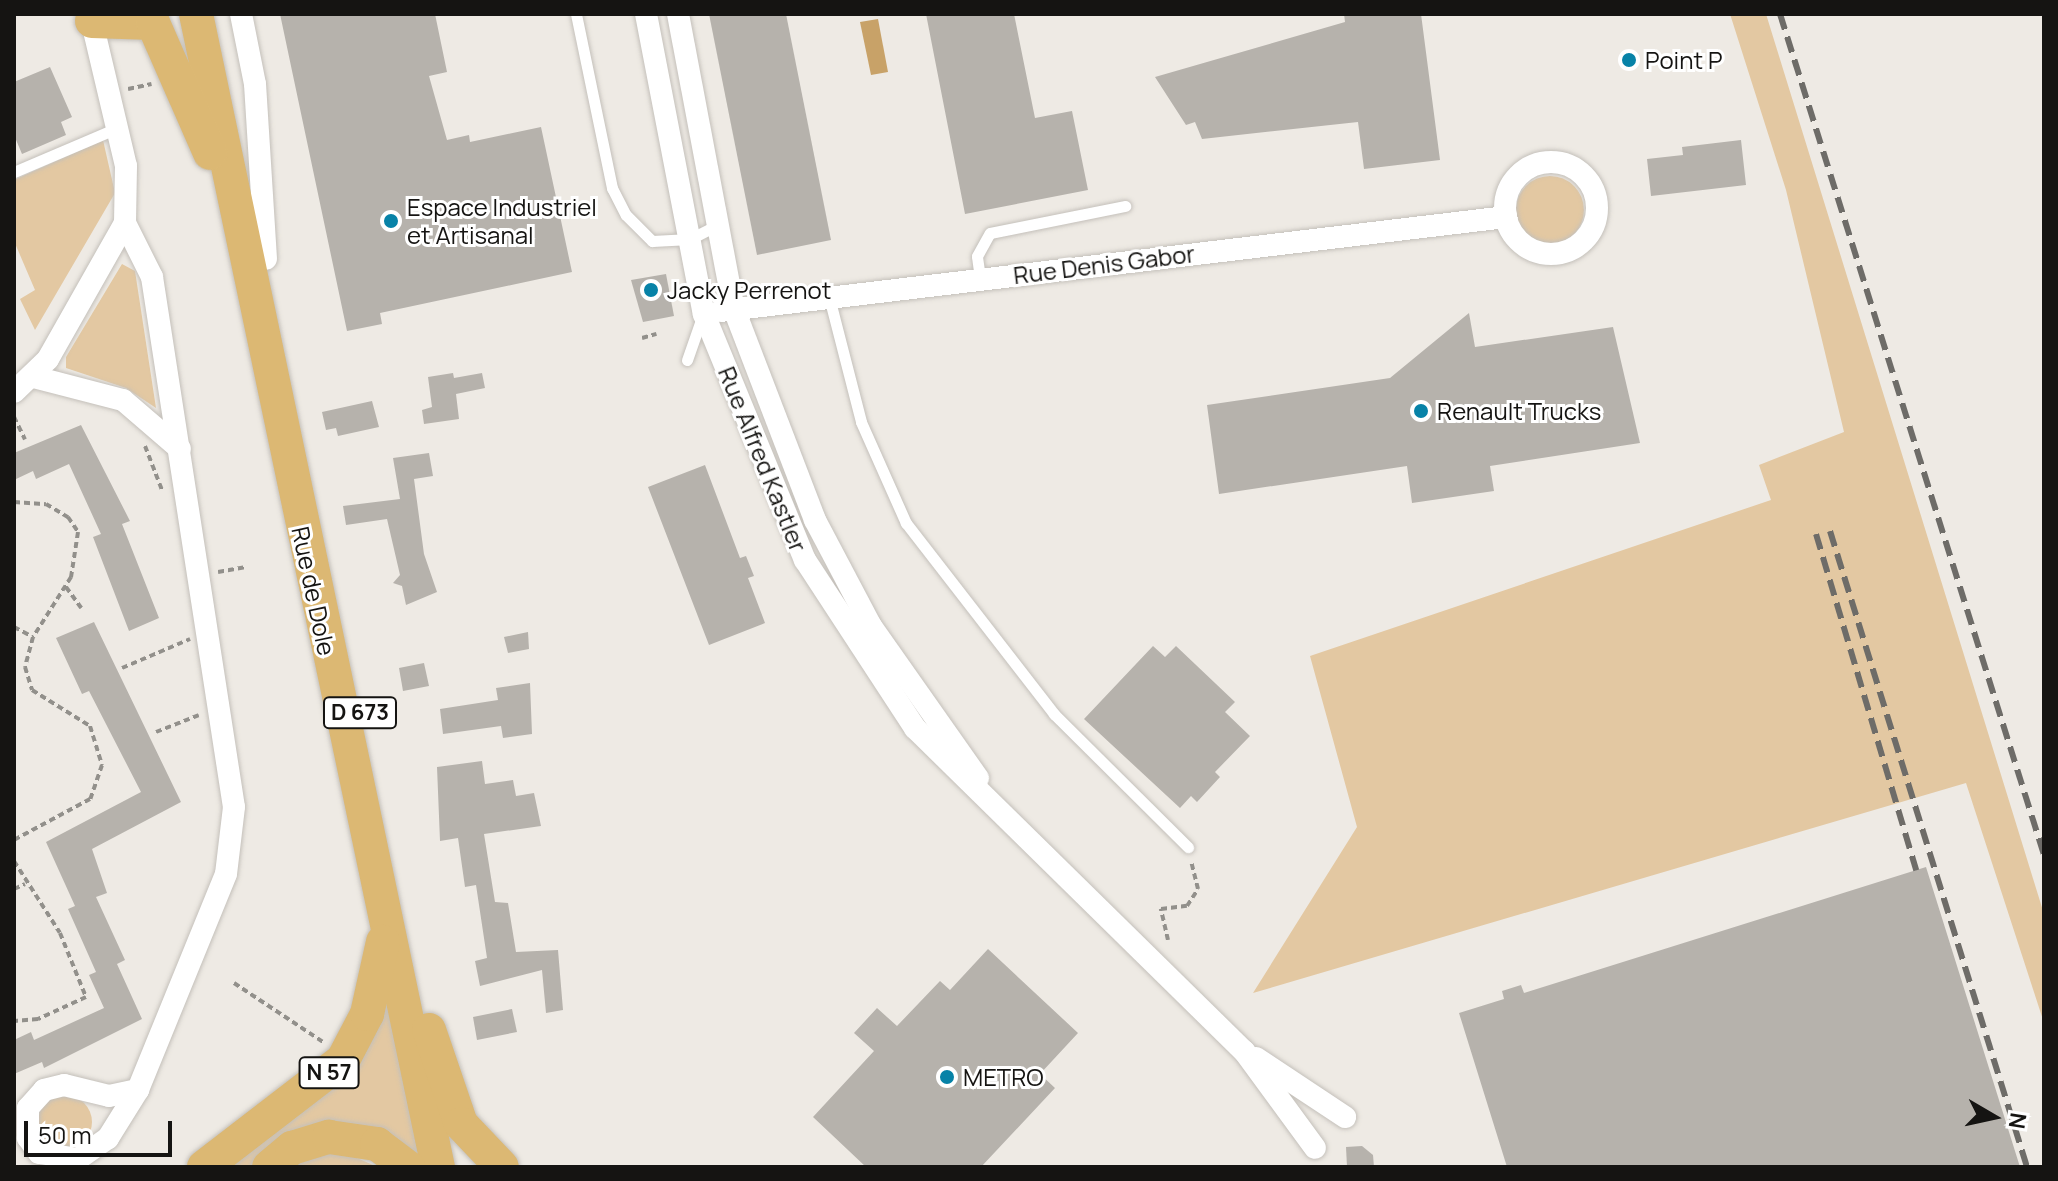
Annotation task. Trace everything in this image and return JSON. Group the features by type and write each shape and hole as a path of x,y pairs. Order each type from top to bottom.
{"main road":[{"name":"Rue de Dole","path":"196,14 438,1167"},
{"name":"Rue de Dole","path":"217,14 421,1001 477,1162"},
{"path":"91,18 153,23 236,205"},
{"name":"N 57","path":"204,1167 343,1060 367,1014 386,930"},
{"path":"269,1167 292,1148 329,1137 377,1144 408,1167"}],"street":[{"name":"Rue de Dole","path":"241,14 255,84 266,259"},
{"name":"Rue Alfred Kastler","path":"646,14 704,314 805,560 890,696 1020,838 1244,1051 1315,1148"},
{"name":"Rue Alfred Kastler","path":"678,14 734,309 815,520 871,626 1020,838"},
{"path":"14,392 34,377 125,223 128,185 91,18"},
{"path":"1538,164 1567,165 1581,173 1597,200 1591,231 1559,253 1522,244 1506,217 1515,180 1538,164"},
{"name":"Rue Denis Gabor","path":"704,314 980,278 1506,217"},
{"path":"125,223 152,277 234,807 226,874 138,1090 108,1138 78,1159 39,1153 28,1138 28,1108 44,1090 64,1085 109,1096 138,1090"},
{"path":"34,377 123,400 180,449"},
{"name":"Rue Alfred Kastler","path":"1244,1051 1345,1117"}],"lane":[{"path":"576,14 612,188 652,241 690,239 718,225"},
{"path":"14,172 117,128"},
{"path":"980,278 977,256 990,233 1125,206"},
{"path":"829,297 861,422 906,523 1054,714 1188,847"},
{"path":"687,360 704,314"}],"path":[{"path":"109,94 156,82 158,91"},
{"path":"642,338 656,334"},
{"path":"14,417 25,440"},
{"path":"145,446 164,495"},
{"path":"14,502 46,504 68,517 78,532 66,587 33,637 25,667 32,690 90,726 102,765 90,799 14,840"},
{"path":"66,587 81,608"},
{"path":"188,623 193,654"},
{"path":"14,627 33,637"},
{"path":"122,668 190,639"},
{"path":"200,698 205,726"},
{"path":"156,732 203,713"},
{"path":"1168,940 1161,909 1187,906 1198,889 1188,847"},
{"path":"14,861 25,884 60,933 86,997 38,1019 14,1021"},
{"path":"14,889 25,884"},
{"path":"234,983 334,1050"}],"shaded area":[{"path":"1730,14 1766,14 2044,914 2044,1023 1966,783 1253,993 1357,827 1310,656 1771,500 1759,465 1844,432 1786,190"},
{"path":"878,19 888,72 871,75 860,22"},
{"path":"103,140 115,193 35,330 20,299 35,290 14,241 14,180"},
{"path":"1543,176 1557,176 1569,181 1579,191 1584,210 1579,229 1569,239 1557,244 1543,244 1531,239 1521,229 1516,217 1516,203 1521,191 1531,181"},
{"path":"122,264 135,271 156,408 126,388 66,368 66,357"},
{"path":"386,1002 421,1150 412,1156 373,1133 254,1167 223,1167"},
{"path":"65,1095 84,1103 92,1122 84,1141 65,1149 46,1141 38,1122 46,1103"},
{"path":"345,1153 378,1167 287,1167 317,1154"}],"building":[{"name":"Espace Industriel et Artisanal","path":"280,14 435,14 447,72 429,76 447,140 469,135 470,142 541,127 572,272 380,313 382,324 347,331"},
{"path":"709,14 786,14 831,240 757,255"},
{"path":"926,14 1014,14 1035,118 1072,111 1088,190 965,214"},
{"path":"1344,14 1421,14 1440,160 1364,169 1358,122 1202,139 1195,122 1186,125 1155,77 1345,22"},
{"path":"50,67 72,117 61,122 66,135 22,154 14,135 14,82"},
{"path":"1741,140 1746,185 1651,196 1647,159 1683,155 1682,147"},
{"name":"Jacky Perrenot","path":"666,274 674,316 643,322 631,280"},
{"name":"Renault Trucks","path":"1469,313 1475,347 1613,327 1640,443 1490,466 1494,491 1412,503 1407,466 1219,494 1207,405 1390,378"},
{"path":"453,373 454,378 482,373 485,388 456,394 459,419 424,424 422,410 432,407 428,377"},
{"path":"372,401 379,427 338,436 336,428 326,430 322,412"},
{"path":"81,425 130,521 122,524 159,618 129,631 93,537 101,534 69,464 36,479 33,471 14,480 14,453"},
{"path":"429,453 433,476 414,479 424,554 437,592 406,605 402,586 393,583 400,575 387,519 346,525 343,506 400,499 393,458"},
{"path":"705,465 740,558 746,556 754,576 748,578 765,623 709,645 648,487"},
{"path":"94,622 181,802 92,849 107,893 96,897 125,960 117,964 142,1019 44,1068 42,1062 14,1074 14,1040 31,1032 34,1040 104,1008 89,975 96,972 68,909 75,906 46,842 141,792 89,691 82,694 56,638"},
{"path":"528,632 529,649 508,653 504,637"},
{"path":"1153,646 1165,657 1176,646 1235,702 1225,712 1250,736 1215,772 1220,777 1197,802 1191,796 1180,808 1084,719"},
{"path":"424,663 429,686 403,691 399,668"},
{"path":"530,683 532,734 503,738 501,726 443,734 440,709 498,700 496,688"},
{"path":"482,761 485,784 513,780 516,796 534,793 541,826 484,834 495,902 508,903 516,952 558,950 563,1010 546,1013 542,970 480,986 475,961 487,958 476,885 465,887 458,838 440,841 437,767"},
{"path":"1926,867 2020,1167 1507,1167 1459,1013 1504,999 1502,991 1521,985 1524,993"},
{"name":"METRO","path":"988,949 1078,1033 1040,1074 1055,1088 981,1167 866,1167 813,1117 874,1051 854,1033 877,1008 897,1026 940,981 950,990"},
{"path":"512,1009 517,1032 477,1040 473,1017"},
{"path":"1362,1146 1373,1155 1374,1167 1347,1167 1346,1147"}],"railway":[{"path":"1780,14 2044,855"},
{"path":"1830,531 2027,1167"},
{"path":"1816,534 1916,870"}],"place":[{"name":"Point P","path":"1629,60"},
{"name":"Espace Industriel et Artisanal","path":"391,221"},
{"name":"Jacky Perrenot","path":"651,290"},
{"name":"Renault Trucks","path":"1421,411"},
{"name":"METRO","path":"947,1077"}]}
